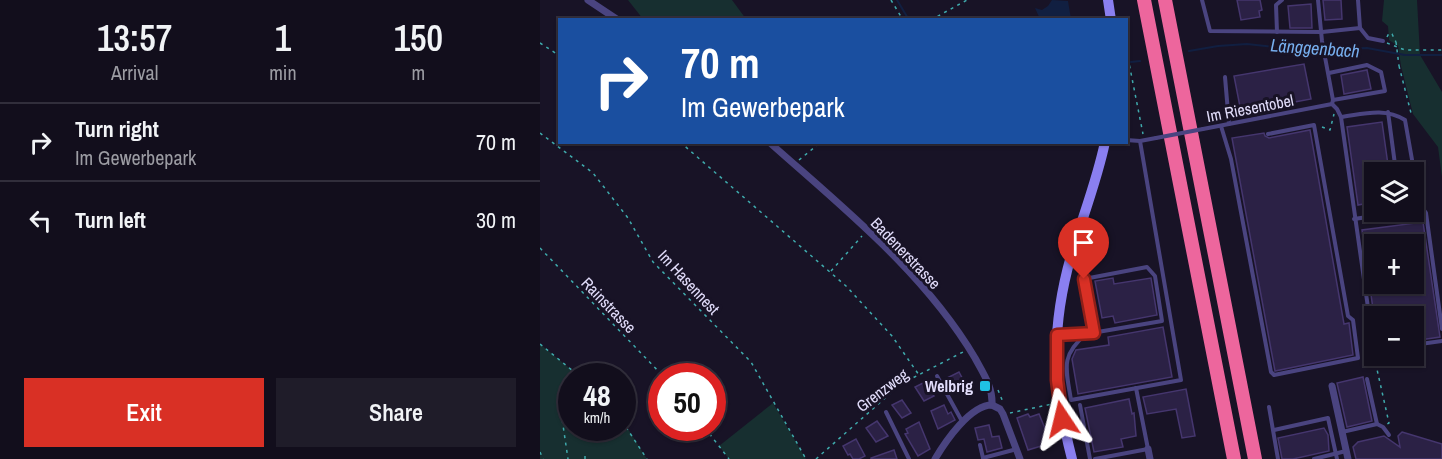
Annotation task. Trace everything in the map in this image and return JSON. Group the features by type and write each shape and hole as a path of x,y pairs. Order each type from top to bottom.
{"highway":[{"path":"1144,0 1234,459"},
{"path":"1166,0 1255,459"}],"main road":[{"path":"1108,0 1111,18"},
{"path":"1072,459 1059,402 1057,335 1067,273 1104,144"}],"street":[{"path":"588,0 615,18"},
{"name":"Badenerstrasse","path":"771,144 867,230 926,290 969,349 992,392 992,405"},
{"path":"1332,386 1348,455"},
{"path":"935,459 942,447 963,423 980,408 992,405 1000,409 1004,415 1020,459"},
{"path":"1148,449 1150,459"}],"lane":[{"path":"1202,0 1210,31 1322,32 1360,28"},
{"path":"1277,32 1276,5 1282,0"},
{"path":"1318,0 1324,58 1329,73 1332,102 1341,117 1367,306"},
{"path":"1358,0 1360,28 1368,38 1383,41"},
{"name":"Im Riesentobel","path":"1128,140 1156,138 1221,126 1385,91 1381,72 1366,65 1329,73"},
{"path":"1225,77 1229,124"},
{"path":"1341,117 1379,111 1388,112 1405,120 1420,205 1426,213 1442,328"},
{"path":"1388,112 1395,162"},
{"path":"1221,126 1231,159 1271,372 1274,375 1358,358 1353,320 1348,316 1314,125 1268,134"},
{"path":"1086,334 1073,345 1068,354 1066,373 1071,400 1181,380 1142,140"},
{"path":"1354,219 1364,218"},
{"path":"1057,335 1094,333 1162,321 1155,276 1147,267 1084,279 1094,333"},
{"path":"1424,343 1442,341"},
{"path":"937,376 963,423"},
{"path":"1367,379 1377,424 1389,435"},
{"path":"1080,405 1093,459 1148,449 1136,388"},
{"path":"1269,407 1278,459"},
{"path":"886,412 909,459"},
{"path":"1274,430 1328,418 1336,456"},
{"path":"1341,432 1377,424"},
{"path":"980,445 983,458 1017,450"},
{"path":"1314,459 1348,455"}],"path":[{"path":"891,0 902,18"},
{"path":"935,18 968,0"},
{"path":"1390,44 1387,35 1389,33 1396,42 1399,66 1411,113 1405,120"},
{"path":"1383,41 1405,50 1442,50"},
{"path":"540,44 558,55"},
{"path":"1128,58 1142,140"},
{"path":"1315,129 1324,127 1330,130 1333,115 1337,109"},
{"name":"Im Hasennest","path":"540,133 593,173 628,218 658,269 750,362 806,459"},
{"path":"682,144 860,300 892,336 919,375"},
{"path":"794,165 819,144"},
{"path":"830,272 867,230"},
{"name":"Rainstrasse","path":"540,248 651,363"},
{"path":"540,344 563,363"},
{"name":"Grenzweg","path":"816,459 901,384 969,349"},
{"path":"1376,366 1389,423 1383,428"},
{"path":"1004,415 1059,402"},
{"path":"565,441 568,459"},
{"path":"635,441 647,459"},
{"path":"715,441 729,459"},
{"path":"540,452 543,459"},
{"path":"585,454 585,459"}],"green space":[{"path":"628,0 732,0 745,18 642,18"},
{"path":"1384,0 1417,0 1420,55 1442,92 1442,177 1438,147 1413,114 1398,46 1389,40 1388,26 1382,21"},
{"path":"540,344 563,363 558,363 558,441 636,441 647,459 540,459"},
{"path":"773,403 806,459 729,459 719,446"}],"water":[{"path":"1052,0 1068,1 1071,18 1040,18 1035,8 1042,10"}],"building":[{"path":"1237,0 1260,0 1262,10 1259,11 1260,17 1241,20"},
{"path":"1323,0 1341,0 1342,19 1325,20"},
{"path":"1311,4 1312,28 1290,28 1288,6"},
{"path":"1304,64 1311,99 1241,112 1234,76"},
{"path":"1367,70 1371,89 1344,94 1341,75"},
{"path":"1382,122 1388,162 1364,162 1364,204 1358,205 1347,127"},
{"path":"1310,130 1344,324 1349,323 1353,355 1275,371 1232,138 1264,133 1269,138"},
{"path":"1423,222 1440,337 1424,339 1424,306 1373,306 1371,294 1424,294 1424,234 1364,234 1364,244 1362,230"},
{"path":"1113,278 1114,284 1151,278 1157,315 1115,323 1113,316 1102,318 1095,281"},
{"path":"1163,327 1172,377 1078,394 1072,359 1076,350 1109,345 1108,337"},
{"path":"959,372 967,387 957,392 947,378"},
{"path":"1363,377 1372,421 1347,427 1337,383"},
{"path":"925,382 934,396 924,401 915,387"},
{"path":"1186,389 1195,436 1182,438 1176,409 1147,414 1143,397"},
{"path":"1129,399 1132,414 1134,413 1136,436 1121,439 1123,447 1094,452 1085,408"},
{"path":"902,400 911,413 902,418 892,405"},
{"path":"944,405 948,414 951,412 955,420 938,429 931,411"},
{"path":"1028,414 1030,417 1039,414 1051,443 1028,450 1017,418"},
{"path":"877,421 888,436 876,442 866,428"},
{"path":"919,422 930,449 918,456 905,434 908,433 906,429"},
{"path":"989,425 992,437 999,436 1002,448 987,452 984,439 978,440 975,428"},
{"path":"1324,428 1328,435 1329,451 1293,459 1282,459 1278,438"},
{"path":"1402,432 1442,444 1442,459 1356,459 1353,447 1358,442 1384,436 1400,447 1398,436"},
{"path":"856,439 865,456 853,459 843,446"},
{"path":"894,450 897,459 871,459 871,458"}],"waterway":[{"path":"897,0 908,18"},
{"name":"Länggenbach","path":"1189,51 1247,44 1302,50 1367,48 1405,55 1442,55"},
{"path":"1131,62 1140,61"}],"place":[{"name":"Welbrig","path":"985,386"}],"route":[{"path":"1062,419 1057,380 1057,335 1094,333 1084,279"}]}
